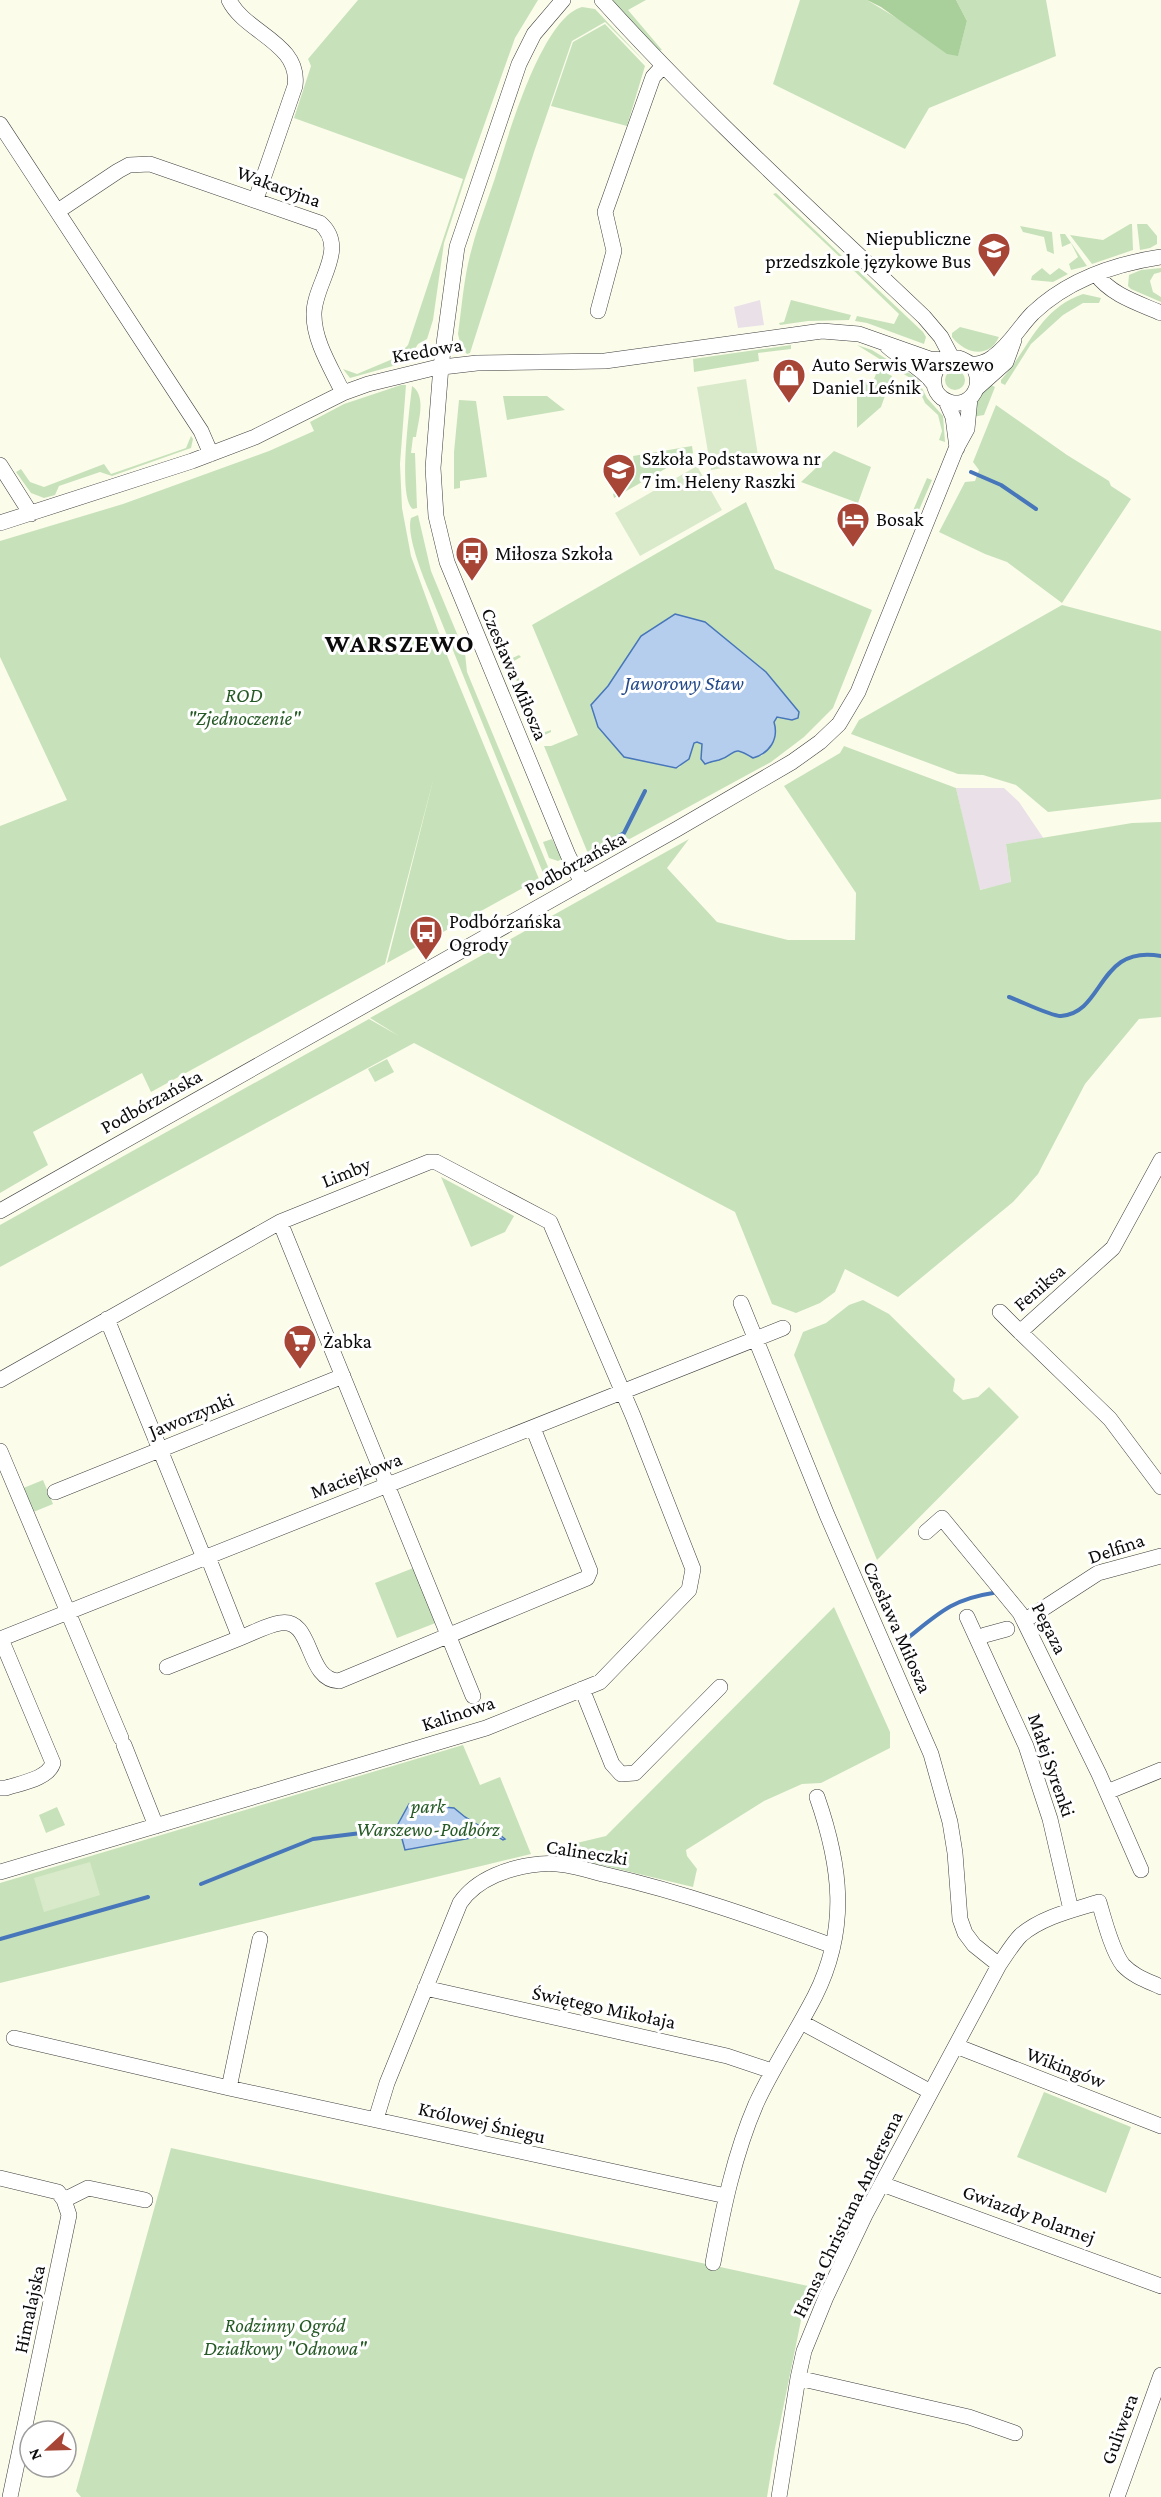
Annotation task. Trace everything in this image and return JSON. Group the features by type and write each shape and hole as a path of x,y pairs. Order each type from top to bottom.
{"street":[{"path":"229,0 235,10 287,54 296,75 295,86 256,199"},
{"name":"Czesława Miłosza","path":"563,0 542,23 528,45 507,94 457,247 441,366 433,468 436,516 442,547 568,855 582,883"},
{"path":"602,0 663,66 820,221 924,317 941,337 949,359"},
{"path":"598,311 614,251 605,212 652,77 663,66"},
{"path":"0,124 201,431 210,454"},
{"name":"Wakacyjna","path":"58,211 118,171 140,163 150,164 256,199 320,224 332,238 332,251 314,306 314,315 318,339 343,393"},
{"path":"971,364 988,360 1015,337 1033,314 1076,282 1132,262 1161,257"},
{"path":"1096,274 1103,284 1161,313"},
{"name":"Kredowa","path":"0,523 255,437 343,393 400,375 441,366 605,361 814,331 850,332 884,344 904,348 934,360 949,359"},
{"path":"974,393 978,375 971,364 959,358 949,359 936,370 933,383 939,395 946,401 956,403 974,393 1006,362 1015,337"},
{"name":"Kredowa","path":"884,344 926,375 933,383"},
{"name":"Podbórzańska","path":"0,1211 582,883 792,762 820,742 839,724 862,684 957,448 967,429 974,393"},
{"name":"Podbórzańska","path":"946,401 953,417 957,448"},
{"path":"0,465 31,514"},
{"name":"Feniksa","path":"1161,1160 1113,1248 1020,1332 1119,1429 1161,1487"},
{"name":"Limby","path":"0,1380 280,1222 429,1162 436,1162 550,1222 623,1392"},
{"path":"280,1222 473,1696"},
{"name":"Czesława Miłosza","path":"741,1303 827,1515 931,1754 956,1853 962,1926 974,1945 999,1965"},
{"path":"1000,1312 1020,1332"},
{"path":"107,1319 240,1638"},
{"name":"Maciejkowa","path":"1,1639 783,1328"},
{"name":"Jaworzynki","path":"55,1492 343,1376"},
{"name":"Kalinowa","path":"0,1872 486,1728 600,1682 689,1590 693,1578 693,1569 623,1392"},
{"path":"167,1667 280,1623 293,1625 303,1635 319,1670 326,1678 339,1682 513,1610 589,1575 590,1571 534,1428"},
{"path":"0,1451 64,1606 67,1607 156,1826"},
{"name":"Pegaza","path":"926,1532 942,1518 1015,1605 1107,1792 1141,1870"},
{"name":"Delfina","path":"1024,1621 1106,1569 1161,1556"},
{"name":"Małej Syrenki","path":"967,1617 1026,1746 1050,1819 1071,1910"},
{"path":"978,1639 995,1631 1007,1629"},
{"path":"0,1788 45,1774 51,1769 53,1763 1,1639"},
{"path":"582,1689 612,1764 621,1774 628,1775 635,1773 720,1687"},
{"path":"1107,1792 1161,1770"},
{"path":"713,2263 726,2196 755,2107 772,2071 816,1993 833,1946 839,1911 837,1865 818,1797"},
{"name":"Calineczki","path":"376,2119 387,2083 455,1913 467,1893 490,1877 540,1863 570,1866 678,1892 833,1946"},
{"name":"Hansa Christiana Andersena","path":"779,2497 804,2351 835,2275 999,1965 1020,1936 1053,1917 1099,1902 1118,1956 1124,1965 1133,1974 1161,1987"},
{"path":"229,2088 261,1939"},
{"name":"Świętego Mikołaja","path":"425,1988 727,2056 772,2071"},
{"path":"801,2022 932,2092"},
{"name":"Królowej Śniegu","path":"14,2038 229,2088 726,2196"},
{"name":"Wikingów","path":"956,2046 1161,2126"},
{"path":"0,2178 53,2190 64,2200 88,2188 145,2200"},
{"name":"Gwiazdy Polarnej","path":"882,2184 1161,2286"},
{"name":"Himalajska","path":"10,2497 69,2223 64,2200"},
{"name":"Guliwera","path":"1117,2497 1161,2375"},
{"path":"798,2378 969,2417 1015,2433"}],"shaded area":[{"path":"760,300 764,325 738,328 734,307"},
{"path":"956,788 1004,788 1019,802 1044,839 1006,844 1011,883 979,890"}],"green space":[{"path":"358,0 538,0 515,38 444,243 433,320 427,339 418,344 407,362 350,378 343,369 357,374 395,358 408,345 463,179 294,118 311,66 308,59"},
{"path":"610,0 646,0 628,10 662,50 657,51"},
{"path":"800,0 867,0 958,55 967,21 956,0 1046,0 1056,56 929,108 905,149 773,84"},
{"path":"867,0 956,0 967,21 958,56 947,54 881,7"},
{"path":"582,7 595,9 648,65 605,22 572,41 470,353 467,354 461,347 458,334 469,258 508,137 528,82 553,33 567,16"},
{"path":"605,24 645,66 627,126 551,106 573,42"},
{"path":"776,193 843,257 842,259 773,194"},
{"path":"1132,224 1133,250 1092,264 1070,235 1103,240"},
{"path":"1137,224 1147,224 1157,236 1157,244 1140,250"},
{"path":"1020,226 1052,232 1054,254 1047,251 1044,237 1023,232"},
{"path":"1060,234 1065,234 1087,266 1071,270 1069,264 1078,257 1071,243 1062,247"},
{"path":"851,264 923,332 926,337 924,344 867,323 855,321 857,316 894,324 899,314 849,266"},
{"path":"1042,268 1050,275 1059,268 1068,274 1053,282 1031,280 1032,276"},
{"path":"1161,268 1161,272 1154,274 1150,281 1153,292 1161,297 1161,302 1128,286 1129,275 1141,270"},
{"path":"1083,294 1101,298 1099,303 1083,303 1063,315 1031,344 1005,385 1001,383 1045,320 1056,309"},
{"path":"791,300 851,315 849,320 808,321 780,325 779,323 784,322"},
{"path":"960,327 999,337 989,349 977,352 963,347 952,337 952,333"},
{"path":"791,345 791,349 758,353 759,361 694,372 693,359"},
{"path":"857,345 872,350 917,378 927,398 943,416 945,442 939,440 942,431 938,415 925,403 915,381"},
{"path":"878,369 892,376 881,407 857,428 857,379 872,384"},
{"path":"955,370 962,373 965,380 962,387 955,390 948,387 945,380 948,373"},
{"path":"746,379 759,462 711,470 697,387"},
{"path":"989,384 995,387 984,415 972,417 974,404"},
{"name":"ROD \"Zjednoczenie\"","path":"406,385 400,464 402,508 411,556 448,658 539,879 387,963 434,777 385,964 151,1092 142,1073 33,1132 48,1165 0,1193 0,826 67,800 0,657 0,541 123,504 269,451 314,431 310,422 344,404"},
{"path":"412,386 417,390 420,403 420,417 416,437 413,437 411,453 415,453 417,508 413,509 408,501 405,471"},
{"path":"503,396 547,396 565,410 507,420"},
{"path":"459,400 476,401 487,477 460,481 460,488 454,489 454,452"},
{"path":"996,405 1067,455 1109,481 1111,486 1131,499 1062,603 1007,562 939,532 965,482 975,481 979,470 973,462"},
{"path":"191,436 193,439 191,448 112,476 100,472 59,486 55,495 44,498 31,493 16,472 21,469 30,482 44,487 104,464 111,474 186,448"},
{"path":"692,446 693,453 614,498 613,494 629,485 626,466 615,466 634,463 633,456"},
{"path":"834,451 871,467 858,503 801,482"},
{"path":"697,466 722,510 640,556 615,513"},
{"path":"927,478 932,480 912,526 908,529 906,527"},
{"path":"746,502 775,569 872,610 833,708 804,737 771,762 593,859 587,851 544,746 551,746 578,735 532,625","holes":["641,636 738,651 766,672 799,712 777,717 770,747 761,756 743,751 732,751 720,760 701,759 702,744 698,742 694,743 680,767 677,768 624,757 591,705 608,686"]},
{"path":"418,515 431,571 465,653 467,672 551,874 549,875 543,873 423,575 413,544 410,525 411,518"},
{"path":"1062,605 1161,631 1161,799 1048,812 1016,785 983,775 958,774 851,734 859,720"},
{"path":"519,655 521,657 512,662 542,733 551,730 540,737 508,660"},
{"path":"844,746 956,788 980,890 1011,882 1006,844 1132,823 1161,822 1161,1017 1139,1019 1085,1084 1038,1174 1013,1202 898,1297 845,1269 835,1292 820,1303 796,1313 772,1304 735,1212 414,1043 0,1267 0,1225 369,1019 399,1036 370,1018 689,839 667,868 717,922 788,940 855,940 856,893 784,786 840,753"},
{"path":"552,839 562,859 558,861 549,858 543,842"},
{"path":"387,1059 394,1072 375,1082 368,1069"},
{"path":"441,1177 514,1216 505,1232 471,1247"},
{"path":"863,1300 889,1314 955,1379 953,1391 963,1400 978,1397 989,1387 1019,1417 877,1560 794,1355 803,1332 826,1323 849,1305"},
{"path":"43,1480 53,1504 31,1513 21,1489"},
{"path":"416,1567 438,1622 397,1638 375,1583"},
{"path":"834,1607 890,1732 890,1748 821,1783 802,1784 764,1801 686,1850 687,1856 697,1869 693,1887 543,1851 606,1836"},
{"name":"park Warszewo-Podbórz","path":"463,1745 480,1785 500,1777 531,1854 0,1983 0,1883"},
{"path":"57,1807 65,1825 46,1833 39,1815"},
{"path":"90,1862 100,1895 44,1912 34,1878"},
{"path":"1044,2092 1131,2127 1106,2193 1017,2157"},
{"name":"Rodzinny Ogród Działkowy \"Odnowa\"","path":"171,2148 808,2286 767,2497 81,2497 76,2491"}],"water":[{"name":"Jaworowy Staw","path":"675,614 705,622 766,672 799,712 798,718 792,720 777,717 774,722 774,740 764,753 753,758 734,751 725,758 705,764 701,759 702,744 697,742 694,743 689,759 676,768 624,757 598,727 591,705 608,686 641,636"},
{"path":"409,1804 454,1808 481,1827 495,1831 505,1839 493,1834 405,1850 398,1824"}],"waterway":[{"path":"971,472 1001,485 1036,509"},
{"path":"595,851 624,833 645,791"},
{"path":"1009,997 1061,1016 1075,1012 1086,1004 1113,969 1125,960 1140,955 1161,956"},
{"path":"909,1637 947,1608 967,1599 993,1593"},
{"path":"201,1884 313,1839 401,1828"},
{"path":"0,1939 148,1897"}],"place":[{"name":"Niepubliczne przedszkole językowe Bus","path":"994,278"},
{"name":"Auto Serwis Warszewo Daniel Leśnik","path":"789,404"},
{"name":"Szkoła Podstawowa nr 7 im. Heleny Raszki","path":"619,499"},
{"name":"Bosak","path":"853,548"},
{"name":"Miłosza Szkoła","path":"472,582"},
{"name":"Podbórzańska Ogrody","path":"426,961"},
{"name":"Żabka","path":"300,1370"}],"district":[{"name":"WARSZEWO","path":"400,643"}]}
